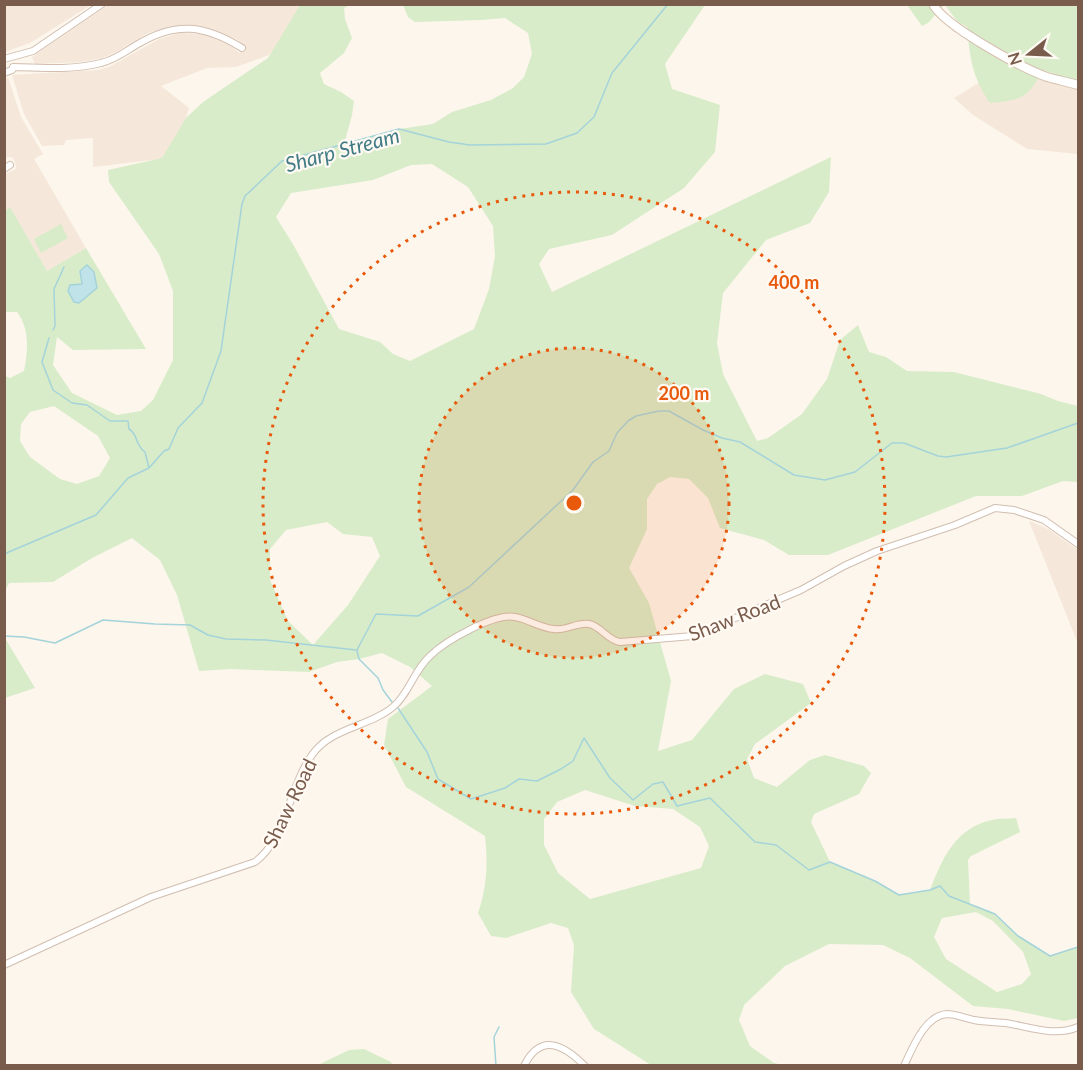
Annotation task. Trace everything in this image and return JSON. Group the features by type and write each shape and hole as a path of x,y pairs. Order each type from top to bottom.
{"street":[{"path":"14,57 12,70 5,72 5,59 33,51 102,4"},
{"path":"933,4 936,11 950,23 1020,64 1047,77 1078,85"},
{"path":"13,67 81,66 101,63 113,59 152,36 173,29 204,30 242,48"},
{"name":"Shaw Road","path":"4,965 151,897 231,872 255,862 268,851 312,754 328,739 374,720 399,702 423,663 441,646 464,633 506,616 552,629 591,624 611,639 620,642 686,637 801,590 877,551 955,525 995,508 1014,510 1044,520 1078,544"},
{"path":"904,1065 921,1034 932,1020 940,1015 949,1014 977,1021 1004,1023 1050,1032 1067,1031 1078,1027"},
{"path":"524,1065 532,1053 548,1044 567,1050 585,1065"}],"shaded area":[{"path":"5,4 91,5 30,43 5,52"},
{"path":"108,5 312,5 269,55 236,67 207,68 161,86 189,108 182,131 161,159 93,167 93,138 66,140 64,145 42,146 24,114 12,75 98,70 109,67 159,39 180,33 205,34 230,45 239,53 246,48 238,40 207,28 189,25 172,26 148,33 103,58 81,62 35,64 32,57"},
{"path":"1011,63 1043,81 1078,89 1078,154 1027,149 973,115 954,98"},
{"path":"8,77 21,117 43,154 34,159 86,248 47,271 10,208 5,211 5,174 16,169 13,158 5,159 4,80"},
{"path":"1029,521 1048,529 1078,550 1078,644"}],"green space":[{"path":"300,5 350,5 344,8 345,19 352,38 344,53 320,73 324,84 354,101 344,144 399,129 433,124 452,112 491,100 513,88 524,77 532,54 528,33 505,18 415,22 408,17 403,5 705,5 665,64 672,89 720,105 715,152 684,188 612,235 549,249 539,264 552,292 831,157 829,192 810,223 766,240 723,293 717,343 723,374 757,441 768,438 802,414 827,379 840,340 858,325 869,352 886,357 907,371 954,372 1078,406 1078,482 1063,481 1022,496 976,496 828,555 789,555 764,540 720,528 708,498 689,479 670,477 657,484 647,499 647,529 629,568 649,603 671,681 658,751 692,740 734,689 765,674 803,684 811,703 755,744 747,759 754,778 777,787 810,760 825,755 864,766 871,773 859,794 814,814 811,822 830,862 875,881 899,895 930,890 945,856 959,837 968,830 992,820 1016,818 1020,832 971,856 968,860 970,904 995,914 1018,936 1050,956 1078,947 1078,1018 1064,1021 1008,1009 973,1006 910,958 883,945 829,944 785,966 744,1005 739,1020 750,1046 774,1063 783,1065 651,1065 594,1029 571,992 574,945 568,928 551,923 506,938 491,936 478,913 486,875 485,836 406,787 384,745 388,719 432,686 410,667 382,653 337,662 309,672 231,669 199,671 177,595 160,560 132,538 92,558 53,582 9,583 5,591 5,376 10,378 24,371 27,348 26,333 17,312 5,312 5,211 10,207 47,271 86,248 146,349 73,350 57,337 53,365 72,393 117,415 141,411 153,400 173,360 173,291 159,254 109,182 108,170 162,158 186,118 203,102 268,58","holes":["432,164 468,187 493,226 495,256 489,289 474,329 410,361 393,354 380,342 339,329 276,217 291,193 373,180 411,165","54,406 98,436 110,458 99,476 77,484 60,479 30,457 20,441 21,424 30,412","327,522 343,534 372,537 380,556 348,605 313,645 288,621 270,580 270,549 286,530","585,790 635,806 673,809 700,827 709,846 701,868 590,899 558,873 544,845 544,819 557,802","976,912 993,921 1023,952 1031,974 1022,984 997,992 946,959 934,937 942,918"]},
{"path":"907,5 944,5 928,23 922,26"},
{"path":"945,5 1078,5 1078,82 1043,70 1033,87 1023,96 1010,101 990,103 979,85 973,67 967,27 957,21"},
{"path":"61,224 68,238 41,253 34,239"},
{"path":"5,638 35,688 4,698"},
{"path":"364,1049 391,1062 392,1065 318,1065 349,1050"}],"water":[{"path":"87,265 94,272 97,288 79,303 74,302 68,291 70,285 82,284 80,271"}],"waterway":[{"name":"Sharp Stream","path":"4,554 96,515 128,478 149,468 164,451 169,449 178,428 202,403 221,351 242,204 245,196 282,161 399,129 470,145 546,144 577,133 594,117 612,73 668,4"},
{"path":"53,330 55,326 54,289 64,267"},
{"path":"49,338 42,362 53,390 72,403 87,405 110,421 128,421 129,429 145,452 149,468"},
{"path":"357,650 376,614 418,616 469,587 573,490 593,462 609,451 617,433 636,416 669,411 703,430 740,442 794,475 825,480 855,472 892,443 904,443 946,457 1007,448 1078,423"},
{"path":"4,636 55,643 103,620 190,625 208,635 226,639 266,640 356,650"},
{"path":"357,651 359,659 378,678 392,702"},
{"path":"398,708 427,752 438,779 471,799 505,788 519,779 537,781 561,769 573,761 584,738 610,778 633,800 653,784 663,782 677,806 710,798 755,842 776,845 809,870 830,862 875,881 899,895 940,886 949,896 995,914 1018,936 1050,956 1078,947"},
{"path":"496,1066 494,1037 499,1027"}]}
